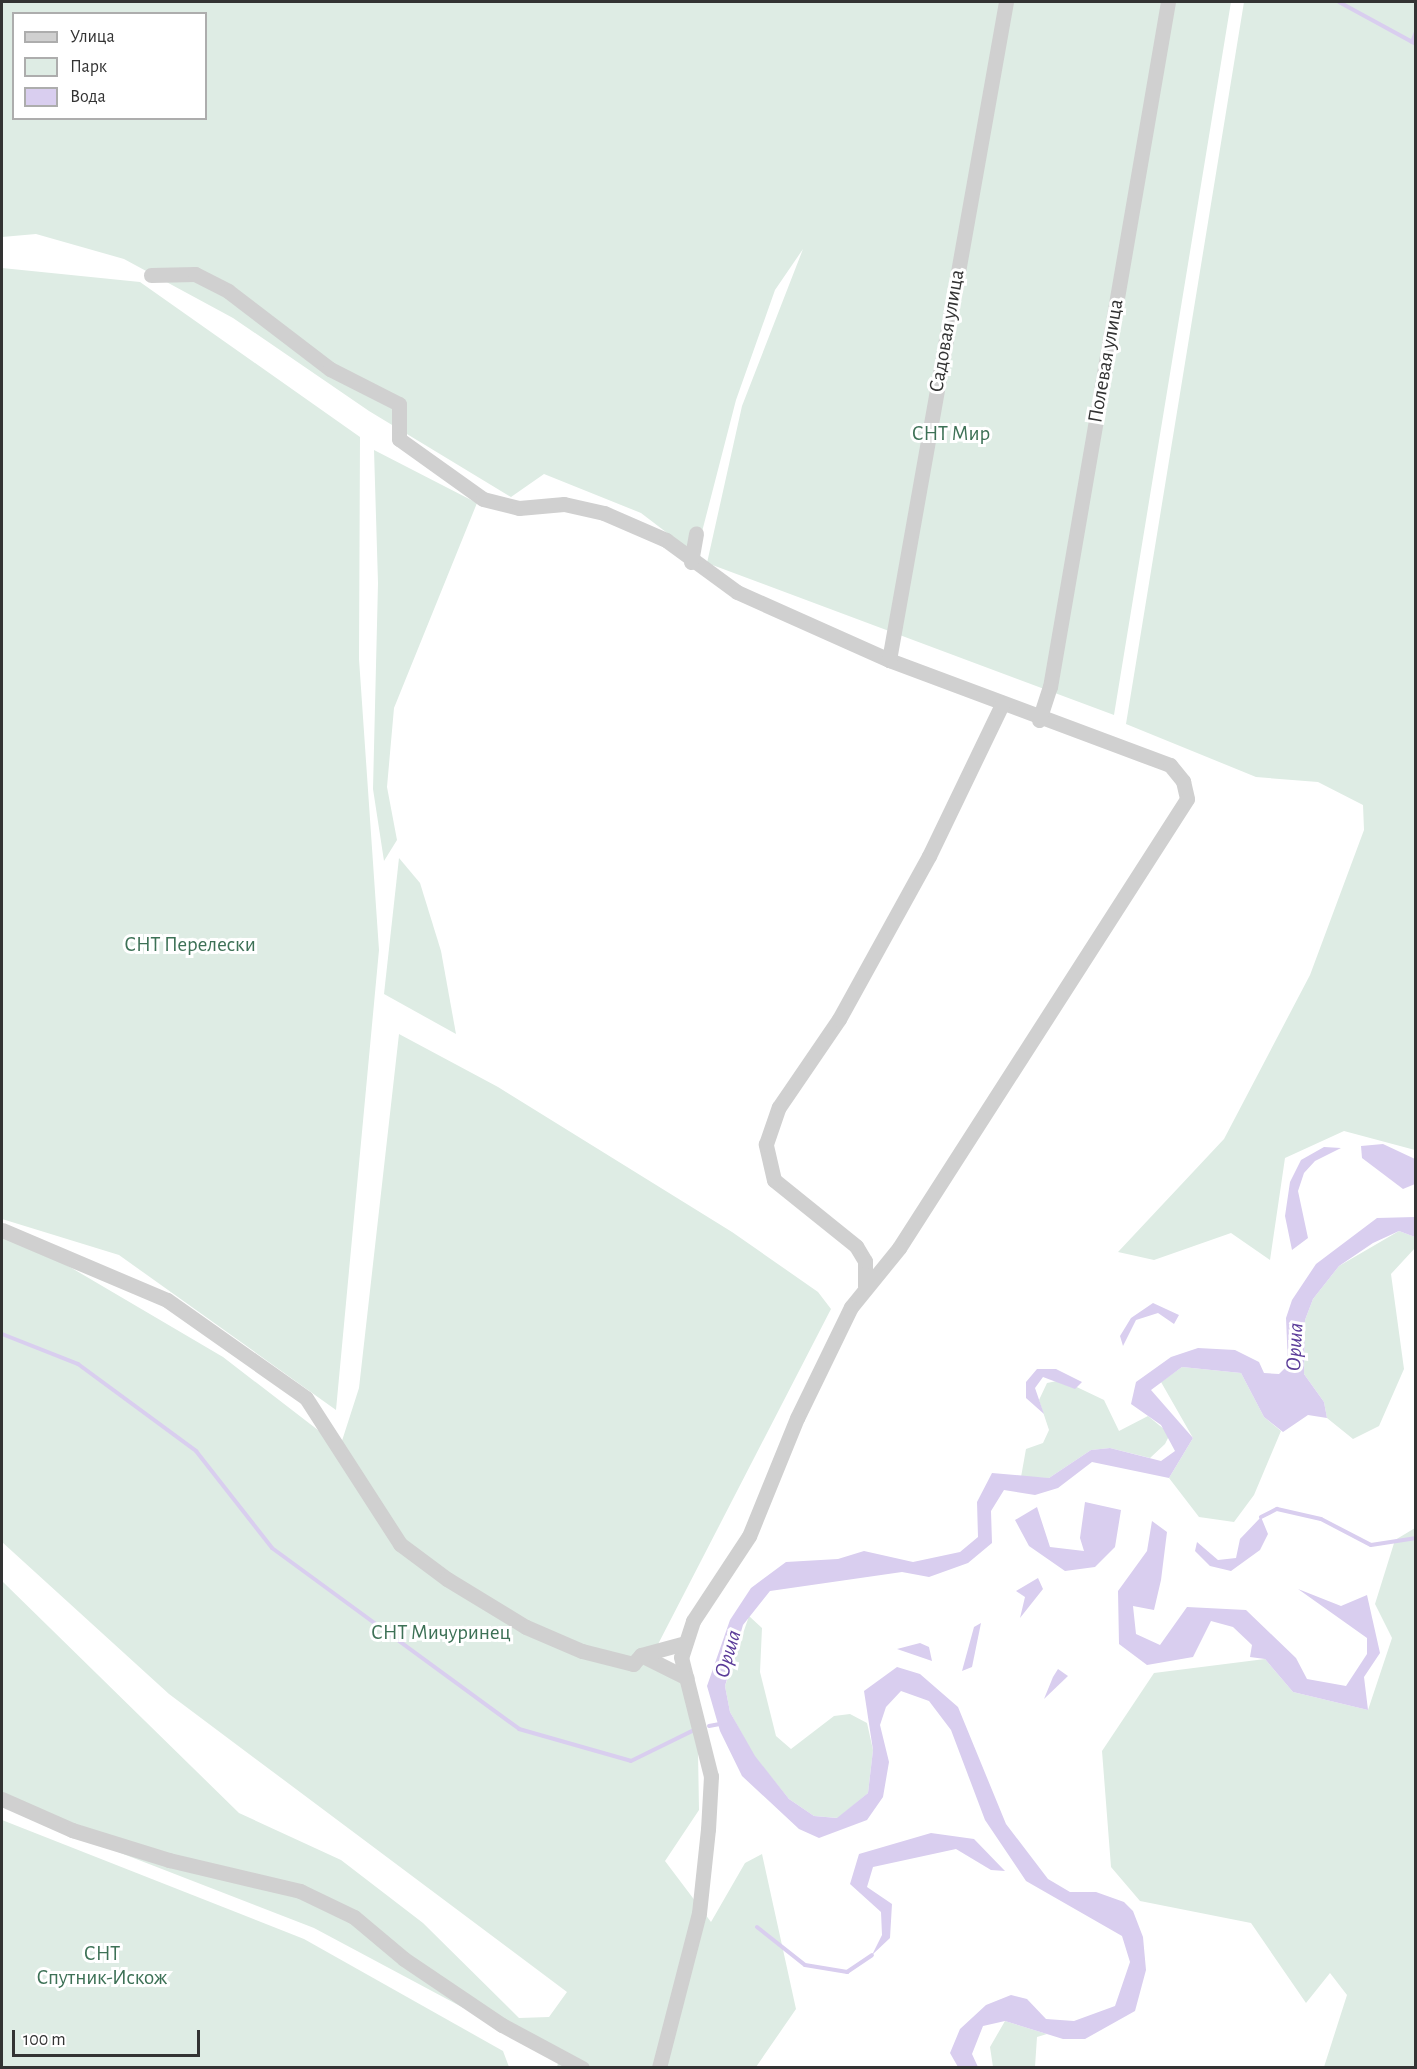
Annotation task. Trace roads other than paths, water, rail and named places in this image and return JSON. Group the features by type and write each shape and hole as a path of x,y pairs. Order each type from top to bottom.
{"street":[{"name":"Садовая улица","path":"889,660 1006,2"},
{"name":"Полевая улица","path":"1039,720 1050,687 1168,2"},
{"path":"151,275 195,274 228,291 330,369 399,404 399,439 483,499 519,508 564,504 604,513 666,540 691,562 737,592 889,660 1039,720 1170,765 1183,781 1187,799 899,1248 866,1286 832,1340 749,1536 685,1642 681,1657 711,1776 708,1829 699,1913 658,2067"},
{"path":"691,562 696,533"},
{"path":"866,1286 865,1262 856,1246 774,1180 766,1143 779,1107 839,1019 929,856 1002,704"},
{"path":"2,1230 167,1300 306,1398 400,1544 447,1579 526,1627 582,1651 633,1664 641,1655 685,1642"},
{"path":"641,1655 687,1678"},
{"path":"2,1799 72,1830 180,1864 300,1891 354,1917 404,1959 502,2025 582,2067"}],"water":[{"path":"1383,1144 1415,1159 1415,1184 1403,1189 1362,1158 1361,1146"},
{"path":"1324,1147 1341,1148 1315,1161 1304,1173 1298,1191 1308,1238 1292,1250 1285,1216 1290,1182 1301,1160"},
{"name":"Орша","path":"1415,1217 1415,1237 1399,1231 1373,1243 1339,1266 1313,1299 1305,1320 1304,1374 1324,1402 1327,1418 1308,1415 1283,1432 1264,1417 1241,1373 1182,1367 1151,1390 1193,1438 1169,1478 1092,1462 1058,1488 1035,1495 1004,1490 991,1511 992,1543 968,1563 929,1577 902,1572 770,1591 743,1625 725,1686 730,1712 755,1756 789,1799 814,1816 837,1818 868,1793 873,1750 864,1691 897,1667 920,1674 958,1707 1006,1824 1048,1879 1070,1892 1096,1892 1124,1902 1133,1911 1143,1937 1146,1970 1135,2011 1085,2039 1063,2039 1005,2021 983,2026 972,2054 978,2067 958,2067 950,2053 960,2029 986,2005 1011,1995 1027,1999 1046,2019 1074,2021 1115,2006 1130,1962 1122,1936 1026,1881 985,1820 951,1730 929,1701 901,1691 886,1707 880,1725 889,1762 883,1797 867,1820 819,1838 799,1829 742,1776 720,1731 707,1686 730,1620 751,1588 786,1562 838,1559 864,1551 913,1562 960,1552 978,1537 977,1502 992,1473 1049,1478 1091,1450 1110,1448 1161,1461 1175,1451 1161,1425 1131,1404 1136,1382 1171,1357 1198,1348 1235,1350 1259,1362 1264,1373 1279,1374 1288,1365 1286,1318 1292,1300 1316,1264 1377,1218"},
{"path":"1153,1303 1179,1315 1174,1324 1158,1313 1136,1320 1123,1346 1120,1336 1131,1318"},
{"path":"1037,1369 1056,1369 1082,1382 1075,1389 1043,1377 1035,1388 1044,1414 1026,1398 1026,1382"},
{"path":"1085,1502 1121,1510 1115,1547 1095,1567 1065,1571 1029,1546 1015,1520 1037,1507 1050,1547 1084,1551 1080,1538"},
{"path":"1261,1517 1268,1534 1260,1550 1231,1571 1210,1566 1195,1551 1197,1542 1218,1560 1236,1558 1240,1539"},
{"path":"1152,1521 1167,1532 1161,1580 1154,1610 1133,1606 1136,1634 1160,1645 1187,1607 1246,1610 1296,1658 1307,1679 1346,1686 1367,1654 1367,1638 1298,1589 1341,1606 1367,1595 1380,1653 1364,1677 1368,1710 1293,1692 1265,1659 1250,1657 1252,1645 1233,1627 1211,1621 1193,1657 1147,1665 1119,1644 1118,1591 1147,1551"},
{"path":"1038,1578 1043,1589 1020,1618 1025,1597 1016,1591"},
{"path":"981,1623 972,1667 962,1671 974,1627"},
{"path":"920,1643 929,1647 932,1661 897,1649"},
{"path":"1058,1669 1068,1676 1044,1699 1053,1677"},
{"path":"931,1833 974,1839 1005,1871 991,1870 956,1849 873,1867 867,1887 892,1904 890,1938 872,1955 882,1935 881,1912 850,1884 859,1854"}],"waterway":[{"path":"1339,2 1416,44"},
{"path":"1412,42 1416,32"},
{"path":"2,1334 78,1364 196,1451 272,1548 519,1729 631,1761 694,1730"},
{"path":"1261,1517 1277,1509 1321,1519 1371,1545 1416,1538"},
{"path":"709,1726 720,1724"},
{"path":"757,1927 805,1965 847,1972 872,1955"}],"park label":[{"name":"СНТ Мир","path":"951,434"},
{"name":"СНТ Перелески","path":"190,945"},
{"name":"СНТ Мичуринец","path":"441,1633"},
{"name":"СНТ Спутник-Искож","path":"102,1966"}]}
